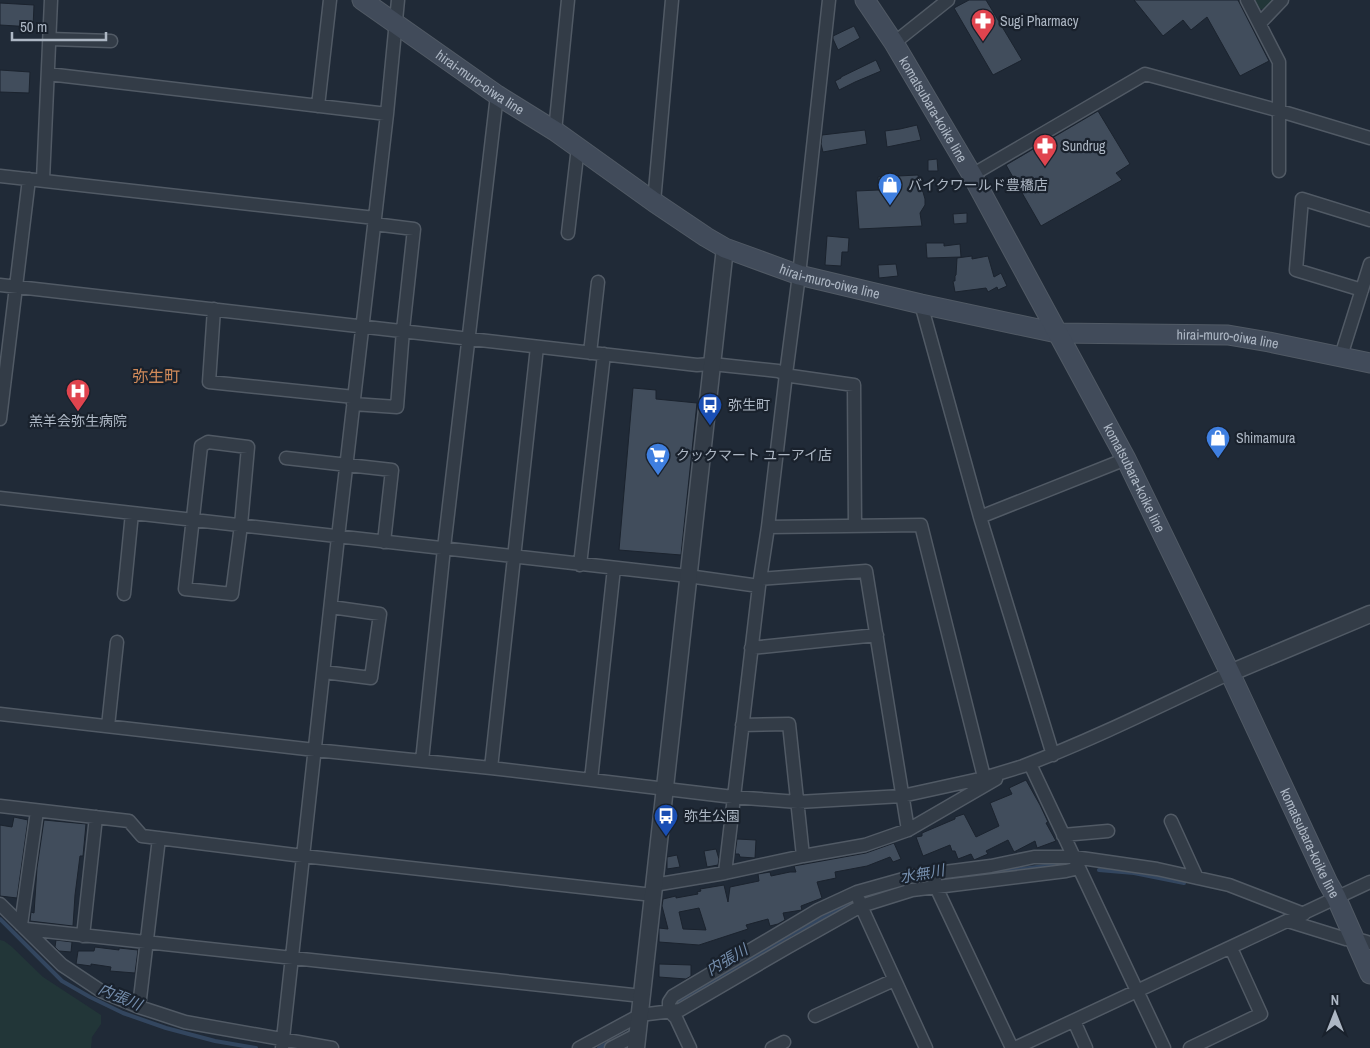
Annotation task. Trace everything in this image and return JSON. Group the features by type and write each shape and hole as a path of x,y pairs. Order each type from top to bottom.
{"main road":[{"name":"hirai-muro-oiwa line","path":"362,0 497,95 555,130 654,202 706,237 725,248 799,275 921,304 1057,333 1228,335 1370,363"},
{"name":"komatsubara-koike line","path":"865,0 894,43 972,175 1126,459 1230,673 1328,883 1362,941 1370,974"}],"street":[{"path":"43,180 51,0"},
{"path":"318,106 330,0"},
{"path":"283,1043 338,537 387,114 398,0"},
{"path":"555,130 568,0"},
{"path":"654,202 672,0"},
{"path":"725,873 759,583 768,528 799,275 829,0"},
{"path":"894,43 948,0"},
{"path":"1247,0 1279,62 1279,171"},
{"path":"1260,23 1282,0"},
{"path":"50,39 110,40"},
{"path":"48,74 387,114"},
{"path":"972,175 1145,74 1370,138"},
{"path":"422,761 444,548 497,95"},
{"path":"568,233 578,147"},
{"path":"0,176 374,221 414,229 397,407 209,382 214,309"},
{"path":"0,419 29,179"},
{"path":"1362,290 1296,270 1302,199 1370,220"},
{"path":"611,1048 637,1041 725,248"},
{"path":"1341,356 1370,264"},
{"path":"590,353 598,282"},
{"path":"0,285 697,365 712,364 778,371 791,376 854,385 855,526"},
{"path":"921,304 980,517 1053,755"},
{"path":"490,768 537,347"},
{"path":"580,564 604,354"},
{"path":"208,442 248,447 232,594 185,589 193,520 201,446 208,442"},
{"path":"286,458 392,470 384,542"},
{"path":"980,517 1126,459"},
{"path":"0,498 759,583 866,571 908,830"},
{"path":"124,594 132,513"},
{"path":"768,528 921,525 985,781"},
{"path":"591,780 614,568"},
{"path":"324,672 371,678 380,614 331,607"},
{"path":"0,806 129,821 142,836 303,856 653,890 803,856 865,845 908,830 985,781 1053,755 1230,673 1370,614"},
{"path":"751,648 877,635"},
{"path":"108,726 117,642"},
{"path":"0,714 798,802 902,796 985,781"},
{"path":"742,725 789,724 803,856"},
{"path":"1030,764 1164,1048"},
{"path":"24,927 37,811"},
{"path":"83,936 96,817"},
{"path":"1171,821 1197,878"},
{"path":"1063,835 1108,831"},
{"path":"139,1007 159,838"},
{"path":"690,1048 676,1018 669,1011 669,1002 673,996 818,910 857,892 914,876 991,866 1034,857 1077,863 1157,869 1229,885 1304,914"},
{"path":"579,1048 640,1015 680,1010 861,906 912,890 1066,871 1077,863"},
{"path":"935,874 936,887 1014,1048 1370,882"},
{"path":"857,892 861,906 926,1048"},
{"path":"0,904 62,965 101,991 139,1007 185,1022 283,1043 332,1048"},
{"path":"1288,921 1346,939 1362,941"},
{"path":"24,927 83,936 642,996"},
{"path":"1190,1048 1261,1014 1231,948"},
{"path":"815,1016 894,980"},
{"path":"1074,1021 1086,1048"},
{"path":"772,1048 784,1042"}],"green space":[{"path":"1255,0 1274,0 1265,9 1260,9"},
{"path":"0,940 11,946 43,977 101,1015 101,1024 92,1037 91,1048 0,1048"}],"building":[{"path":"969,0 986,0 1022,60 993,75 954,8"},
{"path":"1134,0 1238,0 1269,61 1240,76 1207,17 1191,30 1183,20 1163,36"},
{"path":"0,3 34,5 33,27 0,25"},
{"path":"854,26 860,38 838,50 833,36"},
{"path":"876,60 881,71 839,90 835,81"},
{"path":"0,70 30,72 29,93 0,92"},
{"path":"1098,111 1130,164 1116,173 1122,180 1041,226 1006,165"},
{"path":"917,125 921,140 887,147 885,131"},
{"path":"865,130 867,144 823,152 821,144 822,135"},
{"path":"937,159 938,171 928,171 928,160"},
{"path":"918,175 919,186 925,199 925,205 920,213 922,226 859,229 856,191 879,190 878,177"},
{"path":"967,213 967,223 954,224 953,214"},
{"path":"827,236 849,238 848,252 842,252 841,266 825,265"},
{"path":"926,243 944,243 944,246 960,244 961,257 927,258"},
{"path":"972,256 972,259 988,256 994,277 1001,273 1007,286 998,290 997,287 988,292 986,288 955,292 953,281 955,281 957,258"},
{"path":"896,264 898,276 879,278 878,265"},
{"name":"クックマート ユーアイ店","path":"633,388 656,390 656,399 697,403 681,555 619,550"},
{"path":"1026,780 1040,805 1048,822 1046,823 1056,841 1037,848 1035,841 1014,852 1008,840 986,851 988,854 974,860 971,854 958,859 950,845 923,856 916,837 922,836 922,833 955,819 955,817 964,814 976,837 999,826 990,803 1012,794 1009,788"},
{"path":"14,817 28,820 17,898 0,896 0,825 12,827"},
{"path":"44,820 86,824 83,856 80,856 75,895 73,926 30,921 31,912 34,913 37,868"},
{"path":"737,839 756,840 755,858 740,857 739,854 735,854"},
{"path":"894,843 901,859 893,862 890,857 867,866 835,872 836,878 817,882 822,898 801,906 802,910 783,913 785,920 778,924 770,926 768,919 746,925 748,929 699,945 659,942 659,928 668,929 662,906 663,899 698,894 697,892 701,891 700,889 724,885 728,902 730,887 759,881 758,874 770,872 771,876 796,872 794,866 866,853","holes":["699,908 706,930 683,929 679,912"]},
{"path":"716,849 719,859 718,865 707,867 704,851"},
{"path":"677,855 680,867 667,869 667,857"},
{"path":"56,940 72,942 71,952 59,951 55,947"},
{"path":"95,947 138,950 135,973 110,971 111,967 76,964 78,951 94,951"},
{"path":"659,964 691,965 691,976 686,979 659,977"}],"waterway":[{"name":"水無川","path":"937,880 1067,863"},
{"name":"水無川","path":"1099,870 1134,873 1184,883"},
{"name":"内張川","path":"675,1005 790,935 845,906 858,902"},
{"name":"内張川","path":"0,919 62,981 90,997 123,1013 166,1028 215,1041 256,1048"},
{"name":"内張川","path":"599,1048 610,1042"}],"place":[{"name":"Sugi Pharmacy","path":"983,42"},
{"name":"Sundrug","path":"1045,167"},
{"name":"バイクワールド豊橋店","path":"890,206"},
{"name":"羔羊会弥生病院","path":"78,412"},
{"name":"弥生町","path":"710,426"},
{"name":"Shimamura","path":"1218,459"},
{"name":"クックマート ユーアイ店","path":"658,476"},
{"name":"弥生公園","path":"666,837"}],"district":[{"name":"弥生町","path":"156,376"}]}
